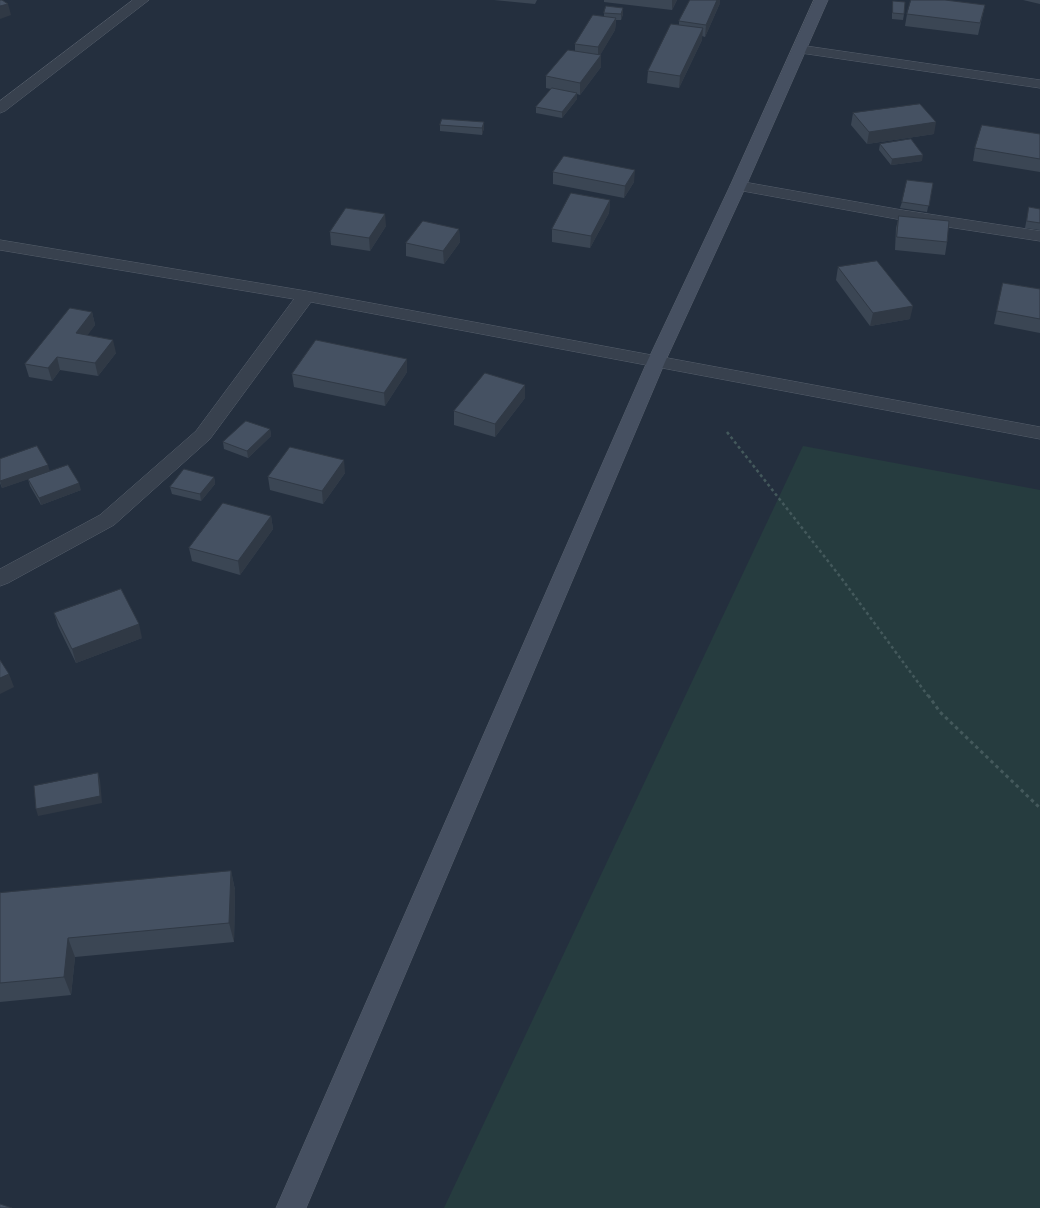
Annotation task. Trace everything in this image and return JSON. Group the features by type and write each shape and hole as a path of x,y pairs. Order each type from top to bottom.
{"street":[{"path":"0,108 142,0"},
{"path":"291,1208 656,362 738,186 821,0"},
{"path":"799,49 1040,84"},
{"path":"738,186 902,215 1040,236"},
{"path":"0,244 306,296 1040,433"},
{"path":"0,578 107,520 203,435 306,296"}],"path":[{"path":"727,432 842,579 940,712 1040,808"}],"green space":[{"path":"803,446 1040,490 1040,1208 444,1208"}],"building":[{"path":"0,0 2,0 8,4 0,6"},
{"path":"690,0 717,0 706,25 679,21"},
{"path":"911,0 945,0 985,5 980,23 907,14"},
{"path":"893,1 905,2 904,14 893,13"},
{"path":"606,6 623,8 621,14 604,13"},
{"path":"593,15 616,18 598,47 575,44"},
{"path":"671,24 703,28 680,76 648,71"},
{"path":"568,50 601,55 580,83 546,76"},
{"path":"552,88 577,93 562,112 536,107"},
{"path":"920,104 936,122 869,132 853,113"},
{"path":"442,119 484,122 482,128 440,125"},
{"path":"982,125 1040,134 1040,159 975,148"},
{"path":"911,139 923,155 892,159 880,144"},
{"path":"564,156 635,170 625,186 553,172"},
{"path":"907,180 933,183 929,206 902,202"},
{"path":"571,193 610,200 591,236 552,229"},
{"path":"1029,207 1040,209 1040,223 1027,221"},
{"path":"346,208 385,214 369,238 330,232"},
{"path":"899,216 949,221 947,242 897,237"},
{"path":"423,221 459,229 443,251 406,243"},
{"path":"877,261 913,306 873,313 838,267"},
{"path":"1003,283 1040,289 1040,319 997,311"},
{"path":"70,308 92,312 76,333 113,340 95,363 57,357 48,368 25,364"},
{"path":"316,340 407,359 384,393 292,374"},
{"path":"485,373 525,385 495,424 454,411"},
{"path":"246,421 270,429 247,451 223,442"},
{"path":"37,446 48,465 0,481 0,459"},
{"path":"290,447 344,460 322,491 268,477"},
{"path":"68,465 79,483 39,498 28,479"},
{"path":"184,469 214,477 200,494 170,487"},
{"path":"223,503 271,516 238,561 189,548"},
{"path":"121,589 139,624 72,649 54,613"},
{"path":"0,660 9,674 0,678"},
{"path":"98,773 100,796 36,809 34,786"},
{"path":"231,871 229,923 68,938 64,977 0,983 0,893"},
{"path":"0,1204 12,1208 0,1208"}]}
